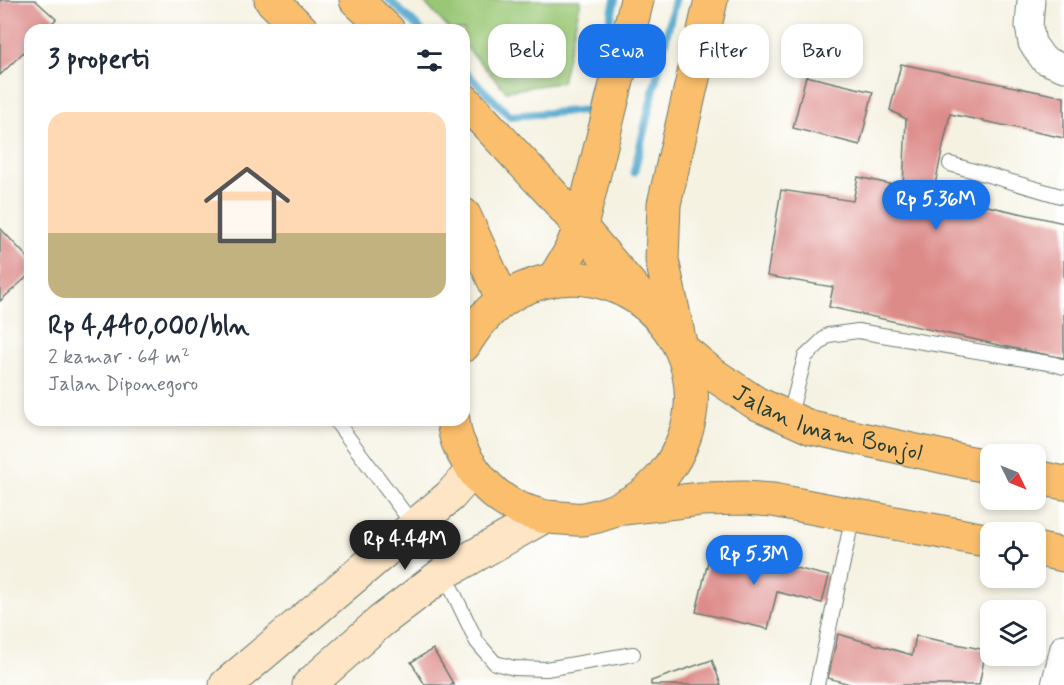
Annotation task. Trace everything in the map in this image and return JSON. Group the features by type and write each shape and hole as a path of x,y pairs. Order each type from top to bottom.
{"main road":[{"path":"271,0 296,24"},
{"path":"356,0 382,24"},
{"path":"553,280 570,254 580,226 637,0"},
{"path":"622,508 645,494 664,475 679,452 688,427 692,400 689,373 681,348 662,260 664,204 711,0"},
{"path":"470,106 526,165 663,320 681,348"},
{"path":"470,228 503,300"},
{"path":"470,335 479,321 503,300 527,286 553,280 573,278 613,285 648,305"},
{"name":"Jalan Imam Bonjol","path":"681,348 711,373 756,403 812,428 980,465"},
{"path":"454,426 458,441 472,470 492,491 516,507 543,517 583,519 622,508 700,499 744,498 774,500 980,539"},
{"path":"226,685 450,496 472,470"},
{"path":"1046,479 1064,483"},
{"path":"309,685 380,622 444,573 543,517"},
{"path":"1046,551 1064,555"}],"street":[{"path":"1031,0 1029,26 1032,43 1044,60 1064,68"},
{"path":"1055,685 1064,648"}],"lane":[{"path":"950,164 1064,197"},
{"path":"789,418 805,357 828,335 858,331 1064,367"},
{"path":"339,426 414,526"},
{"path":"818,685 853,515"},
{"path":"444,573 477,642 495,663 514,668 546,669 633,654"}],"green space":[{"path":"422,0 581,0 566,65 566,24 488,24 488,71 470,52 470,24 444,24"},
{"path":"494,78 563,78 562,82 506,91"}],"building":[{"path":"0,0 35,0 56,19 51,24 24,24 24,52 0,75"},
{"path":"901,64 1064,97 1064,138 950,114 933,194 1064,223 1064,358 829,307 833,287 767,276 781,190 853,201 858,177 903,187 906,119 890,110"},
{"path":"806,78 814,78 873,92 860,145 793,128"},
{"path":"0,228 24,254 24,279 0,301"},
{"path":"763,547 786,552 783,565 829,576 822,603 777,592 768,629 696,612 711,549 760,560"},
{"path":"838,634 912,655 916,636 980,649 980,666 983,666 979,685 853,685 828,678"},
{"path":"433,649 454,685 425,685 411,662"},
{"path":"712,660 721,685 651,685 651,681"}],"waterway":[{"path":"389,0 415,24"},
{"path":"470,77 510,116 589,110 615,0"},
{"path":"634,172 675,0"}]}
